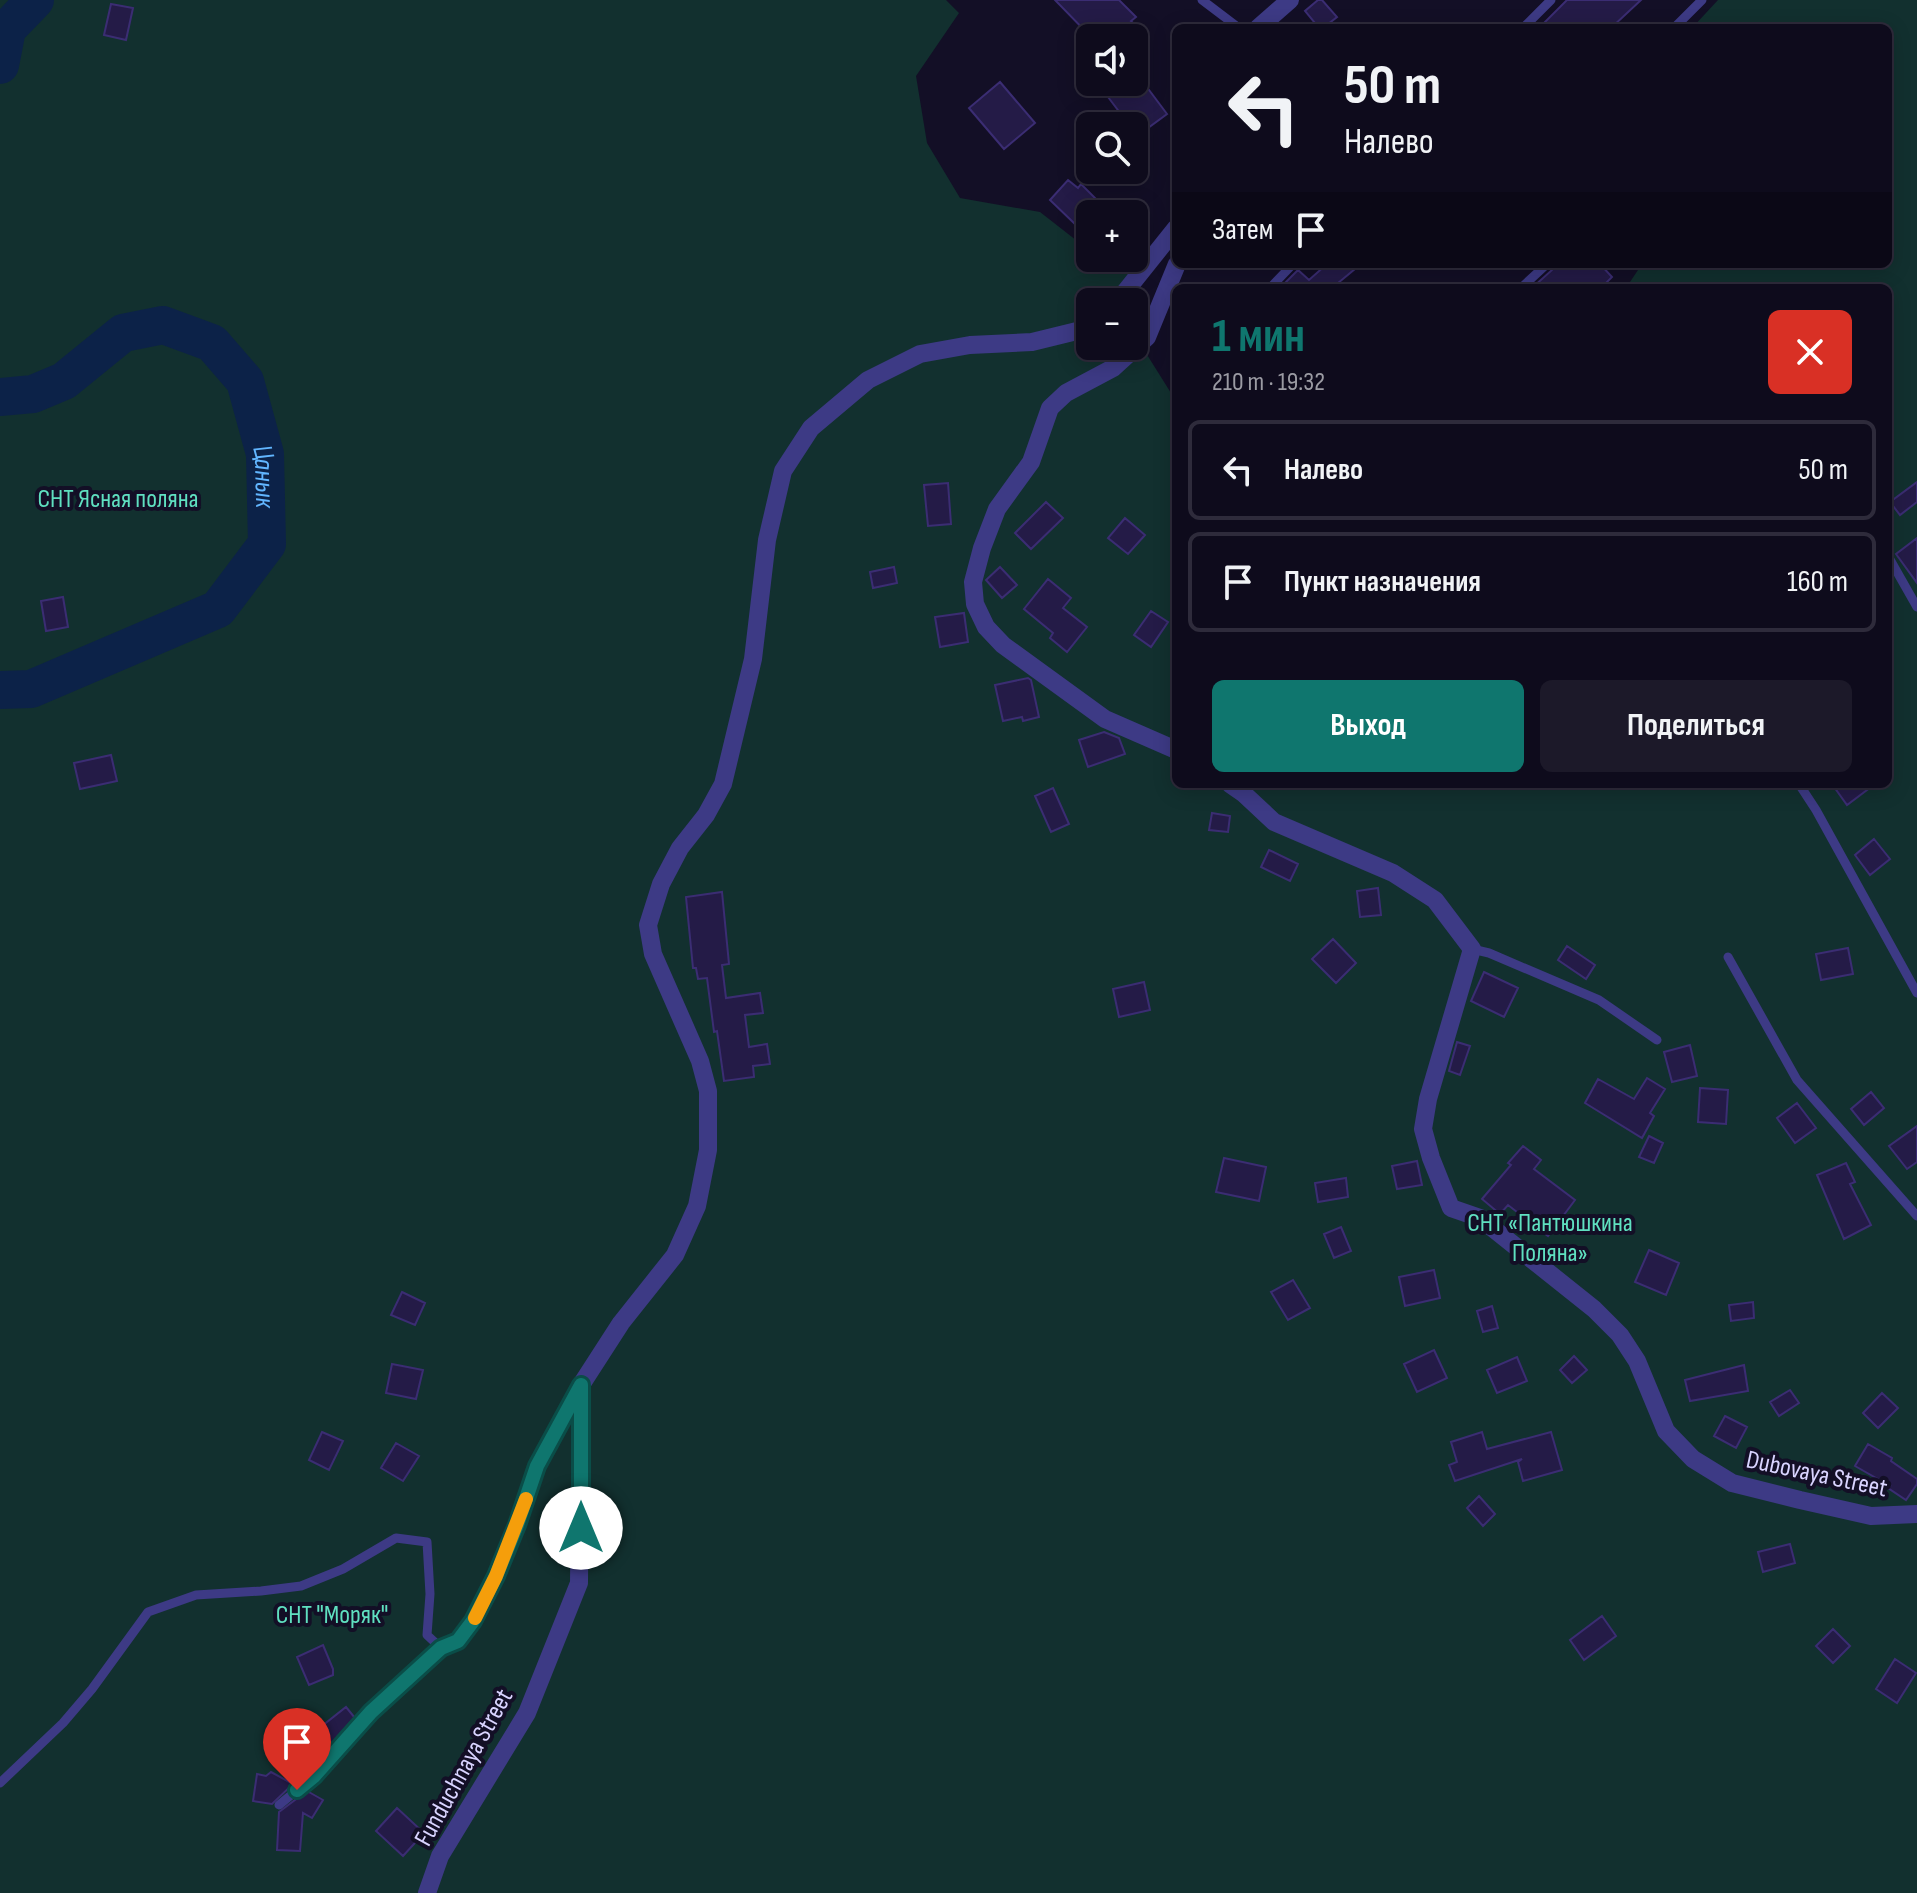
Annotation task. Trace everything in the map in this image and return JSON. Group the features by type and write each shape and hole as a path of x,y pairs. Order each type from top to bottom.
{"street":[{"path":"1263,24 1290,0"},
{"path":"1130,288 1172,233"},
{"path":"1172,748 1105,719 1003,645 986,627 975,604 973,582 997,509 1031,462 1050,408 1066,393 1113,368 1147,337 1175,268"},
{"path":"581,1385 621,1323 675,1255 697,1206 708,1150 708,1091 700,1061 653,954 648,925 661,884 680,848 706,815 723,784 753,659 767,540 783,471 811,428 868,380 920,354 970,345 1032,342 1076,331"},
{"path":"1236,788 1274,822 1393,873 1435,900 1472,949"},
{"name":"Dubovaya Street","path":"1472,949 1428,1099 1423,1129 1451,1208 1480,1218 1594,1309 1620,1335 1637,1361 1666,1431 1693,1459 1732,1483 1871,1516 1917,1514"},
{"name":"Funduchnaya Street","path":"427,1893 440,1856 527,1713 579,1583 581,1385"}],"lane":[{"path":"1202,0 1234,24"},
{"path":"1527,24 1551,0"},
{"path":"1678,24 1702,0"},
{"path":"1274,284 1289,268"},
{"path":"1525,284 1543,268"},
{"path":"1892,563 1917,607"},
{"path":"1802,788 1917,993"},
{"path":"1472,949 1489,953 1586,994 1657,1040"},
{"path":"1728,957 1797,1080 1917,1216"},
{"path":"279,1805 314,1776 371,1712 441,1648 458,1641 473,1621 502,1564 537,1466 581,1385"},
{"path":"0,1783 63,1723 148,1612 196,1595 301,1586 343,1569 396,1538 427,1542 430,1594 427,1635 441,1648"}],"green space":[{"path":"0,0 946,0 959,13 916,76 927,143 960,198 1040,212 1076,240 1076,272 1132,272 1130,288 1076,288 1076,360 1148,360 1148,356 1172,395 1172,788 1892,788 1892,284 1629,284 1639,268 1892,268 1892,24 1696,24 1718,0 1917,0 1917,1893 0,1893"}],"building":[{"path":"1055,0 1119,0 1136,17 1131,21 1134,24 1078,24"},
{"path":"1322,0 1337,17 1328,24 1316,24 1305,11"},
{"path":"1567,0 1641,0 1615,24 1543,24"},
{"path":"111,4 133,8 126,40 104,35"},
{"path":"1000,82 1035,123 1004,149 969,108"},
{"path":"1148,89 1167,114 1148,128 1148,112 1119,112 1107,96 1148,96"},
{"path":"1068,180 1078,188 1081,184 1097,200 1076,200 1076,225 1050,200"},
{"path":"1322,268 1356,268 1337,284 1284,284 1298,270 1309,280"},
{"path":"1604,268 1612,277 1605,284 1536,284 1552,270"},
{"path":"1917,482 1917,502 1900,515 1892,501"},
{"path":"948,483 951,524 928,526 924,485"},
{"path":"1046,502 1063,518 1031,549 1015,533"},
{"path":"1125,518 1145,535 1128,554 1108,538"},
{"path":"1917,538 1917,583 1896,554"},
{"path":"894,567 897,583 873,588 870,572"},
{"path":"1000,567 1017,585 1002,598 986,580"},
{"path":"1048,579 1071,598 1063,608 1087,627 1067,652 1050,638 1053,633 1024,609"},
{"path":"63,597 68,627 46,631 41,601"},
{"path":"1151,611 1168,622 1151,647 1134,635"},
{"path":"964,613 968,642 940,647 935,617"},
{"path":"1028,678 1039,717 1003,721 995,685"},
{"path":"1104,732 1119,738 1125,754 1088,767 1079,740"},
{"path":"111,755 117,781 80,789 74,763"},
{"path":"1053,788 1069,824 1051,832 1035,796"},
{"path":"1835,788 1870,788 1847,805"},
{"path":"1212,813 1230,816 1228,832 1209,830"},
{"path":"1874,839 1890,859 1870,875 1855,855"},
{"path":"1269,850 1298,864 1290,881 1261,867"},
{"path":"1378,888 1381,915 1360,917 1357,891"},
{"path":"722,892 729,964 722,965 726,998 760,993 763,1013 745,1015 749,1047 767,1044 770,1064 753,1066 754,1077 724,1081 707,978 698,979 696,968 693,968 686,897"},
{"path":"1333,939 1356,963 1336,983 1312,959"},
{"path":"1567,946 1595,965 1586,979 1558,960"},
{"path":"1848,948 1853,974 1821,980 1816,954"},
{"path":"1484,972 1518,988 1504,1017 1471,1001"},
{"path":"1144,982 1150,1010 1119,1017 1113,989"},
{"path":"1457,1042 1470,1046 1460,1075 1449,1071"},
{"path":"1690,1045 1697,1076 1672,1082 1664,1052"},
{"path":"1647,1078 1665,1089 1650,1113 1654,1116 1642,1138 1585,1103 1598,1079 1634,1099"},
{"path":"1700,1088 1728,1090 1726,1124 1698,1122"},
{"path":"1871,1092 1884,1108 1864,1125 1851,1109"},
{"path":"1797,1103 1816,1128 1795,1143 1777,1118"},
{"path":"1917,1126 1917,1162 1907,1169 1889,1146"},
{"path":"1649,1136 1663,1143 1654,1163 1639,1157"},
{"path":"1523,1146 1541,1160 1534,1169 1575,1200 1548,1236 1508,1205 1500,1214 1482,1199"},
{"path":"1224,1158 1266,1167 1259,1201 1216,1192"},
{"path":"1417,1161 1422,1185 1397,1189 1392,1166"},
{"path":"1846,1163 1855,1182 1850,1184 1871,1225 1844,1239 1817,1175"},
{"path":"1346,1178 1348,1197 1318,1202 1315,1183"},
{"path":"1341,1227 1351,1251 1334,1258 1324,1234"},
{"path":"1649,1250 1679,1263 1666,1295 1635,1282"},
{"path":"1434,1270 1440,1298 1405,1306 1399,1277"},
{"path":"1293,1280 1310,1308 1288,1320 1271,1292"},
{"path":"402,1292 425,1303 415,1325 391,1315"},
{"path":"1753,1302 1754,1318 1731,1321 1729,1305"},
{"path":"1492,1306 1498,1328 1483,1332 1477,1311"},
{"path":"1434,1350 1447,1378 1417,1392 1404,1364"},
{"path":"1574,1356 1587,1370 1572,1383 1560,1370"},
{"path":"1517,1357 1527,1381 1497,1393 1487,1370"},
{"path":"392,1364 423,1370 416,1399 386,1393"},
{"path":"1744,1365 1748,1391 1690,1401 1685,1380"},
{"path":"1790,1390 1799,1403 1779,1416 1770,1402"},
{"path":"1882,1393 1898,1408 1878,1428 1863,1413"},
{"path":"1725,1416 1747,1427 1736,1448 1714,1436"},
{"path":"322,1432 343,1441 329,1470 309,1460"},
{"path":"1482,1432 1487,1449 1551,1432 1562,1470 1523,1481 1518,1462 1522,1459 1455,1481 1449,1465 1457,1462 1451,1442"},
{"path":"396,1443 419,1456 403,1481 381,1468"},
{"path":"1868,1444 1892,1458 1891,1461 1917,1479 1906,1500 1888,1488 1890,1486 1855,1466"},
{"path":"1479,1496 1495,1514 1483,1526 1467,1508"},
{"path":"1790,1544 1795,1563 1763,1572 1758,1552"},
{"path":"1602,1616 1616,1636 1584,1660 1570,1640"},
{"path":"1833,1629 1850,1646 1833,1663 1816,1646"},
{"path":"323,1645 333,1675 309,1685 297,1657"},
{"path":"1895,1659 1916,1673 1897,1703 1876,1689"},
{"path":"346,1707 355,1718 330,1747 317,1730"},
{"path":"271,1772 293,1784 272,1804 253,1801 257,1774 266,1776"},
{"path":"307,1791 323,1800 312,1818 303,1813 300,1851 277,1850 279,1812"},
{"path":"397,1808 424,1833 403,1856 376,1831"}],"waterway":[{"name":"Цанык","path":"0,65 7,29 35,0"},
{"name":"Цанык","path":"0,397 33,394 64,381 123,333 163,325 212,343 245,381 265,454 267,544 218,609 31,689 0,690"}],"slow traffic":[{"path":"475,1618 496,1576 526,1499"}],"route":[{"path":"297,1790 314,1776 371,1712 403,1686 441,1648 458,1641 473,1621 496,1576 537,1466 581,1385 581,1528"}],"park label":[{"name":"СНТ Ясная поляна","path":"118,498"},
{"name":"СНТ «Пантюшкина Поляна»","path":"1550,1237"},
{"name":"СНТ \"Моряк\"","path":"332,1614"}]}
